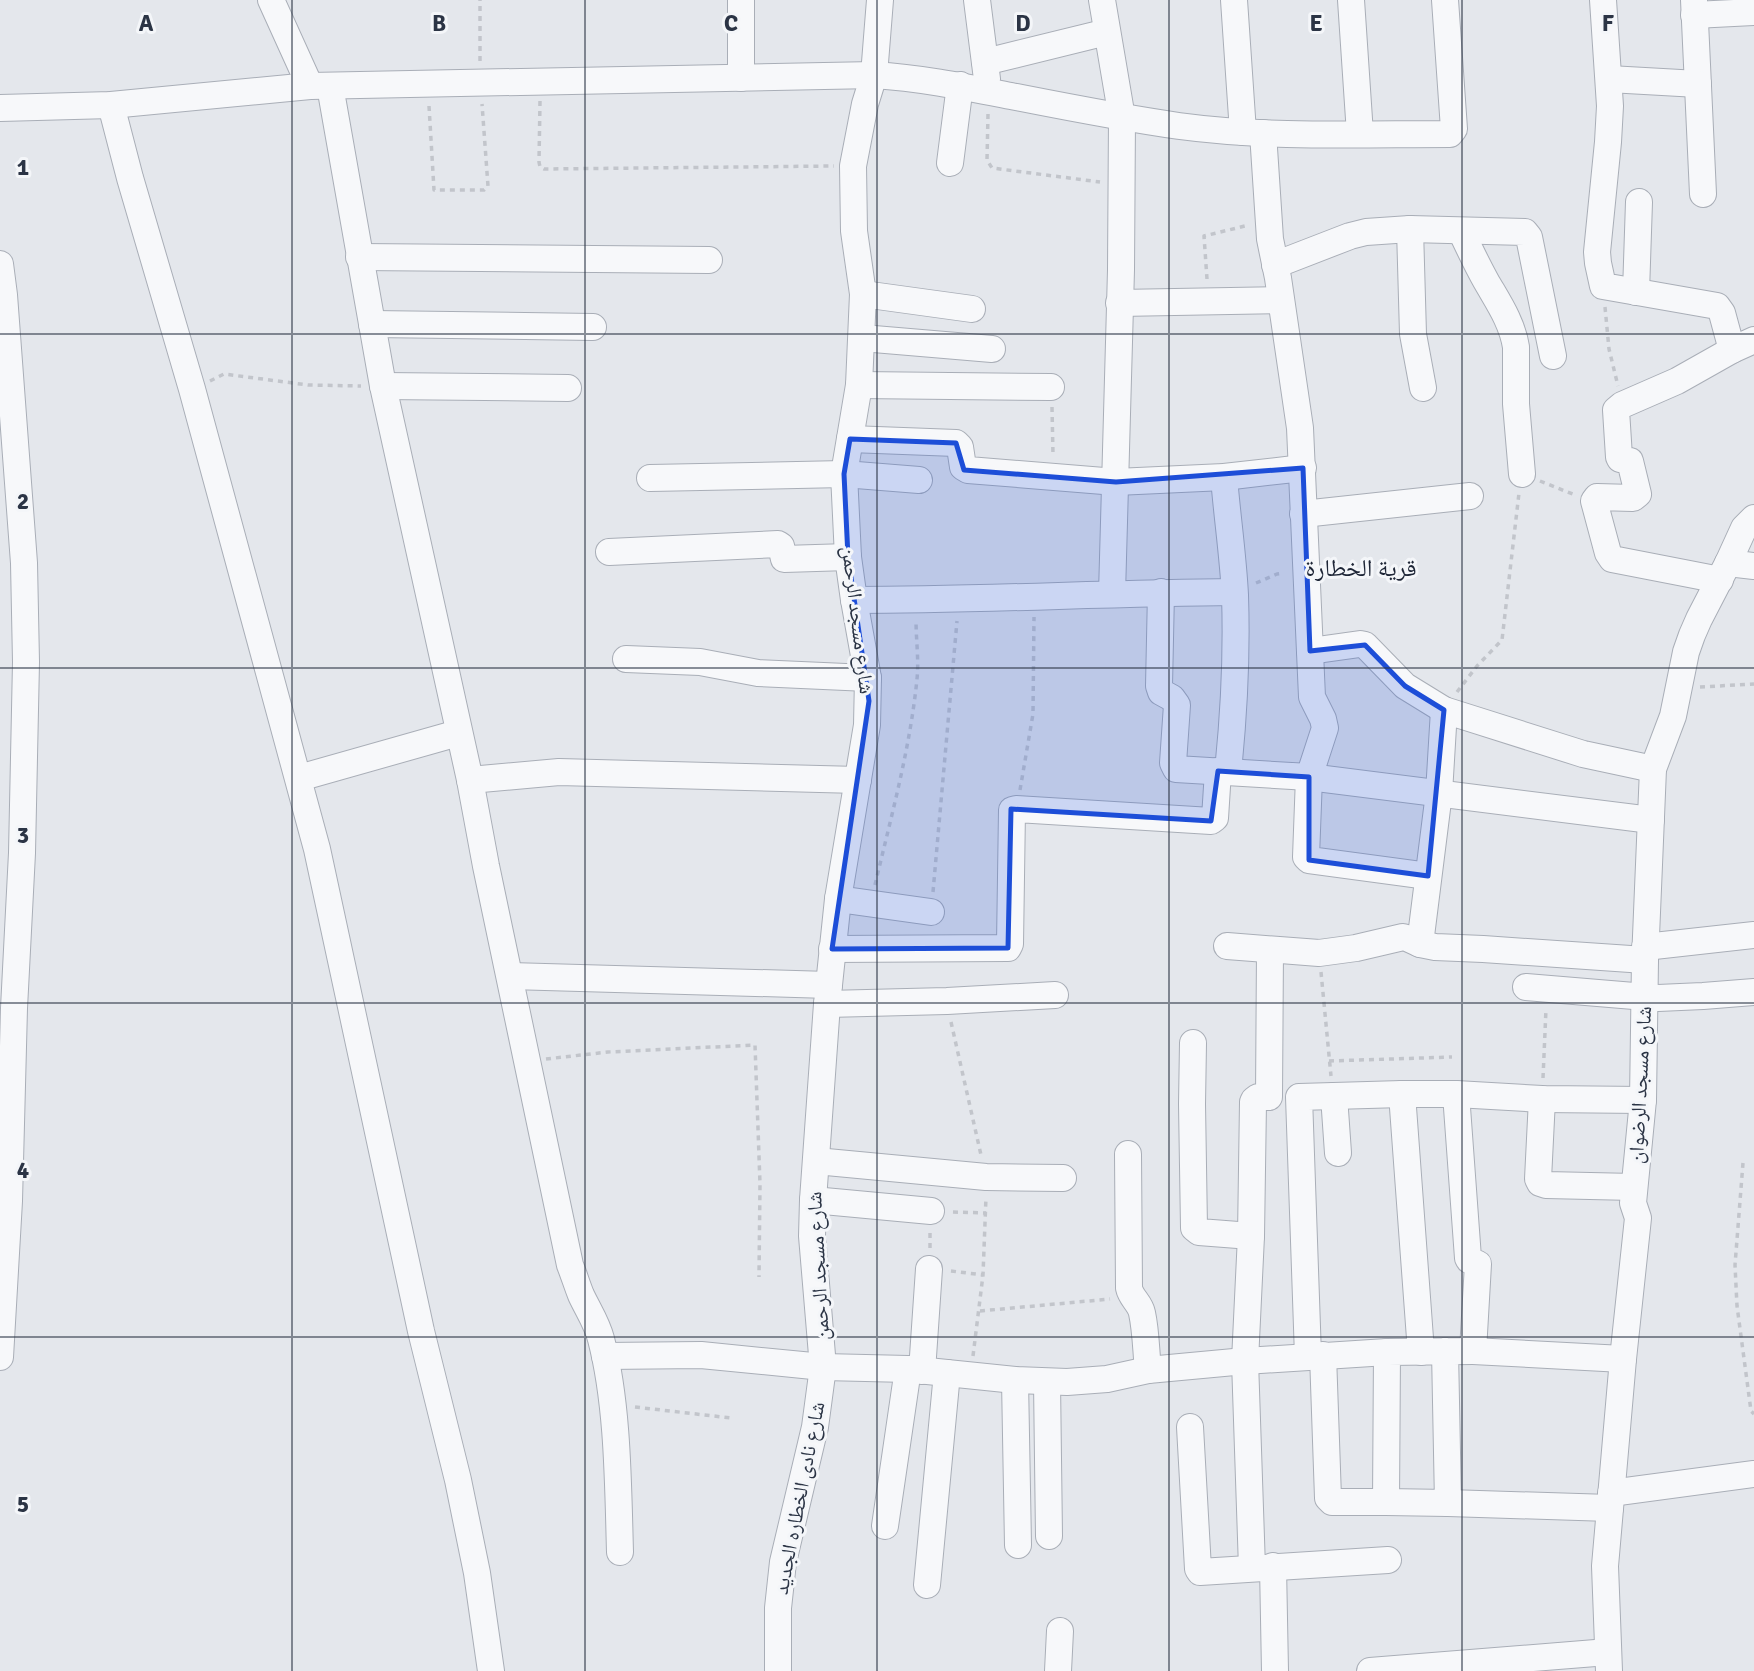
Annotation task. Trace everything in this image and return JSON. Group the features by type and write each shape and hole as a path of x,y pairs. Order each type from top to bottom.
{"street":[{"path":"271,0 320,86 359,257 383,386 470,780 570,1265 601,1338 612,1404 620,1552"},
{"path":"741,0 741,78"},
{"name":"شارع مسجد الرحمن","path":"823,1367 812,1236 813,1200 832,949 867,725 869,678 848,557 844,474 859,385 862,338 863,294 854,231 853,166 865,104 874,75 880,0"},
{"path":"978,0 988,91"},
{"path":"1102,0 1122,118 1112,594"},
{"path":"1234,0 1296,398 1303,468 1312,697 1325,728 1309,777 1307,859 1427,876"},
{"path":"1351,0 1360,134"},
{"path":"0,108 111,105 320,86 874,75 960,85 1122,118 1199,129 1253,133 1450,134 1454,130 1445,0"},
{"path":"1603,0 1609,79 1608,142 1597,252 1603,286 1717,306 1743,345 1616,410 1619,457 1630,461 1638,494 1633,498 1597,497 1594,502 1612,559 1734,570"},
{"path":"1703,194 1694,7 1754,12"},
{"path":"985,62 1107,32"},
{"path":"1609,79 1698,84"},
{"path":"950,163 960,85"},
{"path":"111,105 192,389 317,849 421,1331 458,1480 477,1573 491,1671"},
{"path":"1636,292 1639,202"},
{"path":"1410,229 1413,334 1423,388"},
{"path":"1275,265 1350,236 1384,230 1527,233 1553,356"},
{"path":"1461,231 1505,313 1514,336 1516,420 1522,474"},
{"path":"359,257 709,260"},
{"path":"0,264 24,562 26,662 9,1201 0,1357"},
{"path":"863,294 972,309"},
{"path":"1119,303 1280,300"},
{"path":"372,324 593,327"},
{"path":"862,338 992,349"},
{"path":"859,385 1051,387"},
{"path":"383,386 568,388"},
{"path":"850,439 956,443 960,447 963,467 968,470 1116,482 1224,477 1303,468"},
{"path":"650,478 844,474 919,480"},
{"path":"832,949 1008,948 1011,812 1016,809 1211,821 1215,818 1233,723 1235,679 1234,592 1224,477"},
{"path":"1303,514 1469,496"},
{"name":"شارع مسجد الرضوان","path":"1608,1661 1605,1566 1638,1218 1633,1206 1643,1100 1645,954 1653,769 1673,716 1692,635 1734,570 1744,528 1754,518"},
{"path":"609,552 779,544 783,558 786,559 848,557"},
{"path":"854,600 1234,592"},
{"path":"1161,593 1158,686 1161,692 1172,698 1177,705 1176,769 1309,777 1651,820"},
{"path":"1310,651 1355,643 1365,645 1405,686 1444,710 1583,754 1653,769"},
{"path":"626,659 700,662 758,673 869,678"},
{"path":"1420,944 1439,793 1444,710"},
{"path":"299,778 458,733"},
{"path":"470,780 559,772 858,780"},
{"path":"838,899 931,912"},
{"path":"1227,946 1319,953 1407,937 1420,944 1435,947 1645,954 1754,935"},
{"path":"1269,1097 1270,950"},
{"path":"510,976 947,1001 1055,995"},
{"path":"1537,988 1645,998 1754,992"},
{"path":"1194,1043 1194,1228 1199,1232 1251,1236"},
{"path":"1275,1671 1245,1361 1251,1236 1253,1102 1258,1097 1402,1094 1643,1100"},
{"path":"1402,1094 1448,1503"},
{"path":"1455,1094 1468,1258 1478,1264 1473,1351"},
{"path":"1334,1096 1338,1153"},
{"path":"1299,1097 1315,1356 1328,1498 1332,1502 1611,1501 1754,1474"},
{"path":"1542,1099 1540,1183 1634,1187"},
{"path":"1128,1154 1128,1282 1132,1297 1142,1311 1148,1370"},
{"path":"816,1161 986,1177 1063,1178"},
{"path":"813,1200 931,1211"},
{"path":"927,1584 937,1372 929,1269"},
{"path":"604,1356 701,1355 823,1367 937,1372 1047,1382 1098,1380 1148,1370 1245,1361 1387,1352 1473,1351 1623,1359"},
{"path":"1386,1502 1387,1352"},
{"name":"شارع نادى الخطاره الجديد","path":"778,1671 778,1608 783,1562 815,1427 823,1367"},
{"path":"885,1526 937,1372"},
{"path":"1015,1380 1018,1545"},
{"path":"1047,1382 1049,1536"},
{"path":"1190,1427 1199,1569 1202,1572 1388,1560"},
{"path":"1058,1671 1060,1631"},
{"path":"1370,1671 1608,1661"}],"path":[{"path":"427,84 433,188 436,191 484,190 487,188 480,83 480,0"},
{"path":"540,82 539,162 544,169 853,166"},
{"path":"988,91 987,160 992,168 1122,185"},
{"path":"1209,302 1204,236 1268,221"},
{"path":"1603,286 1609,349 1622,405"},
{"path":"192,389 224,374 308,385 383,386"},
{"path":"1051,387 1054,477"},
{"path":"1444,710 1477,666 1502,640 1522,474 1594,502"},
{"path":"1234,592 1277,574 1306,570"},
{"path":"1016,809 1033,714 1035,597"},
{"path":"931,912 959,599"},
{"path":"871,903 911,721 917,677 916,600"},
{"path":"1678,689 1754,684"},
{"path":"1319,953 1329,1061 1452,1057"},
{"path":"1537,988 1542,1099"},
{"path":"947,1001 986,1177"},
{"path":"527,1061 608,1052 755,1045 760,1184 759,1277"},
{"path":"1743,1163 1735,1265 1737,1307 1751,1411 1754,1414"},
{"path":"937,1372 980,1311 983,1275 986,1213 931,1211 929,1269 983,1275"},
{"path":"980,1311 1132,1297"},
{"path":"612,1404 731,1418"}],"highlighted area":[{"path":"850,439 956,443 964,470 1116,482 1303,468 1310,651 1365,645 1405,686 1444,710 1428,876 1309,860 1309,777 1218,771 1211,821 1011,809 1008,948 832,949 869,701 848,557 844,474"}],"district":[{"name":"قرية الخطارة","path":"1361,568"}]}
